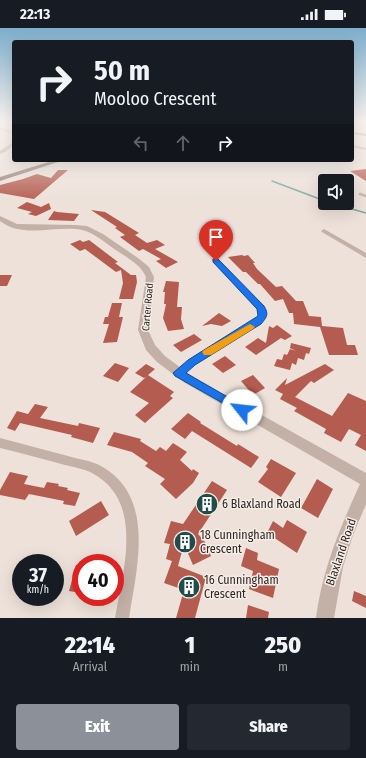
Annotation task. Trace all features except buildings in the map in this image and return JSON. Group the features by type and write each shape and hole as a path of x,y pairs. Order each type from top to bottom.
{"main road":[{"path":"0,179 55,162"}],"street":[{"name":"Carter Road","path":"0,218 7,223 18,226 84,228 140,263 147,270 150,277 143,330 150,347 179,373 366,480"},
{"path":"324,231 366,256"},
{"path":"179,373 192,362 258,322 262,317 263,313 261,308 216,261"},
{"path":"0,443 94,468 106,475 120,488 128,502 132,517 134,537 122,618"},
{"name":"Blaxland Road","path":"325,618 327,591 336,559 366,488"}],"lane":[{"path":"360,194 366,196"}],"waterway":[{"path":"272,181 318,198"},
{"path":"354,210 366,213"}],"slow traffic":[{"path":"207,352 250,327"}],"place":[{"name":"6 Blaxland Road","path":"207,504"},
{"name":"18 Cunningham Crescent","path":"185,542"},
{"name":"16 Cunningham Crescent","path":"189,587"}],"route":[{"path":"216,261 261,308 263,313 262,317 258,322 192,362 179,373 242,410"}]}
